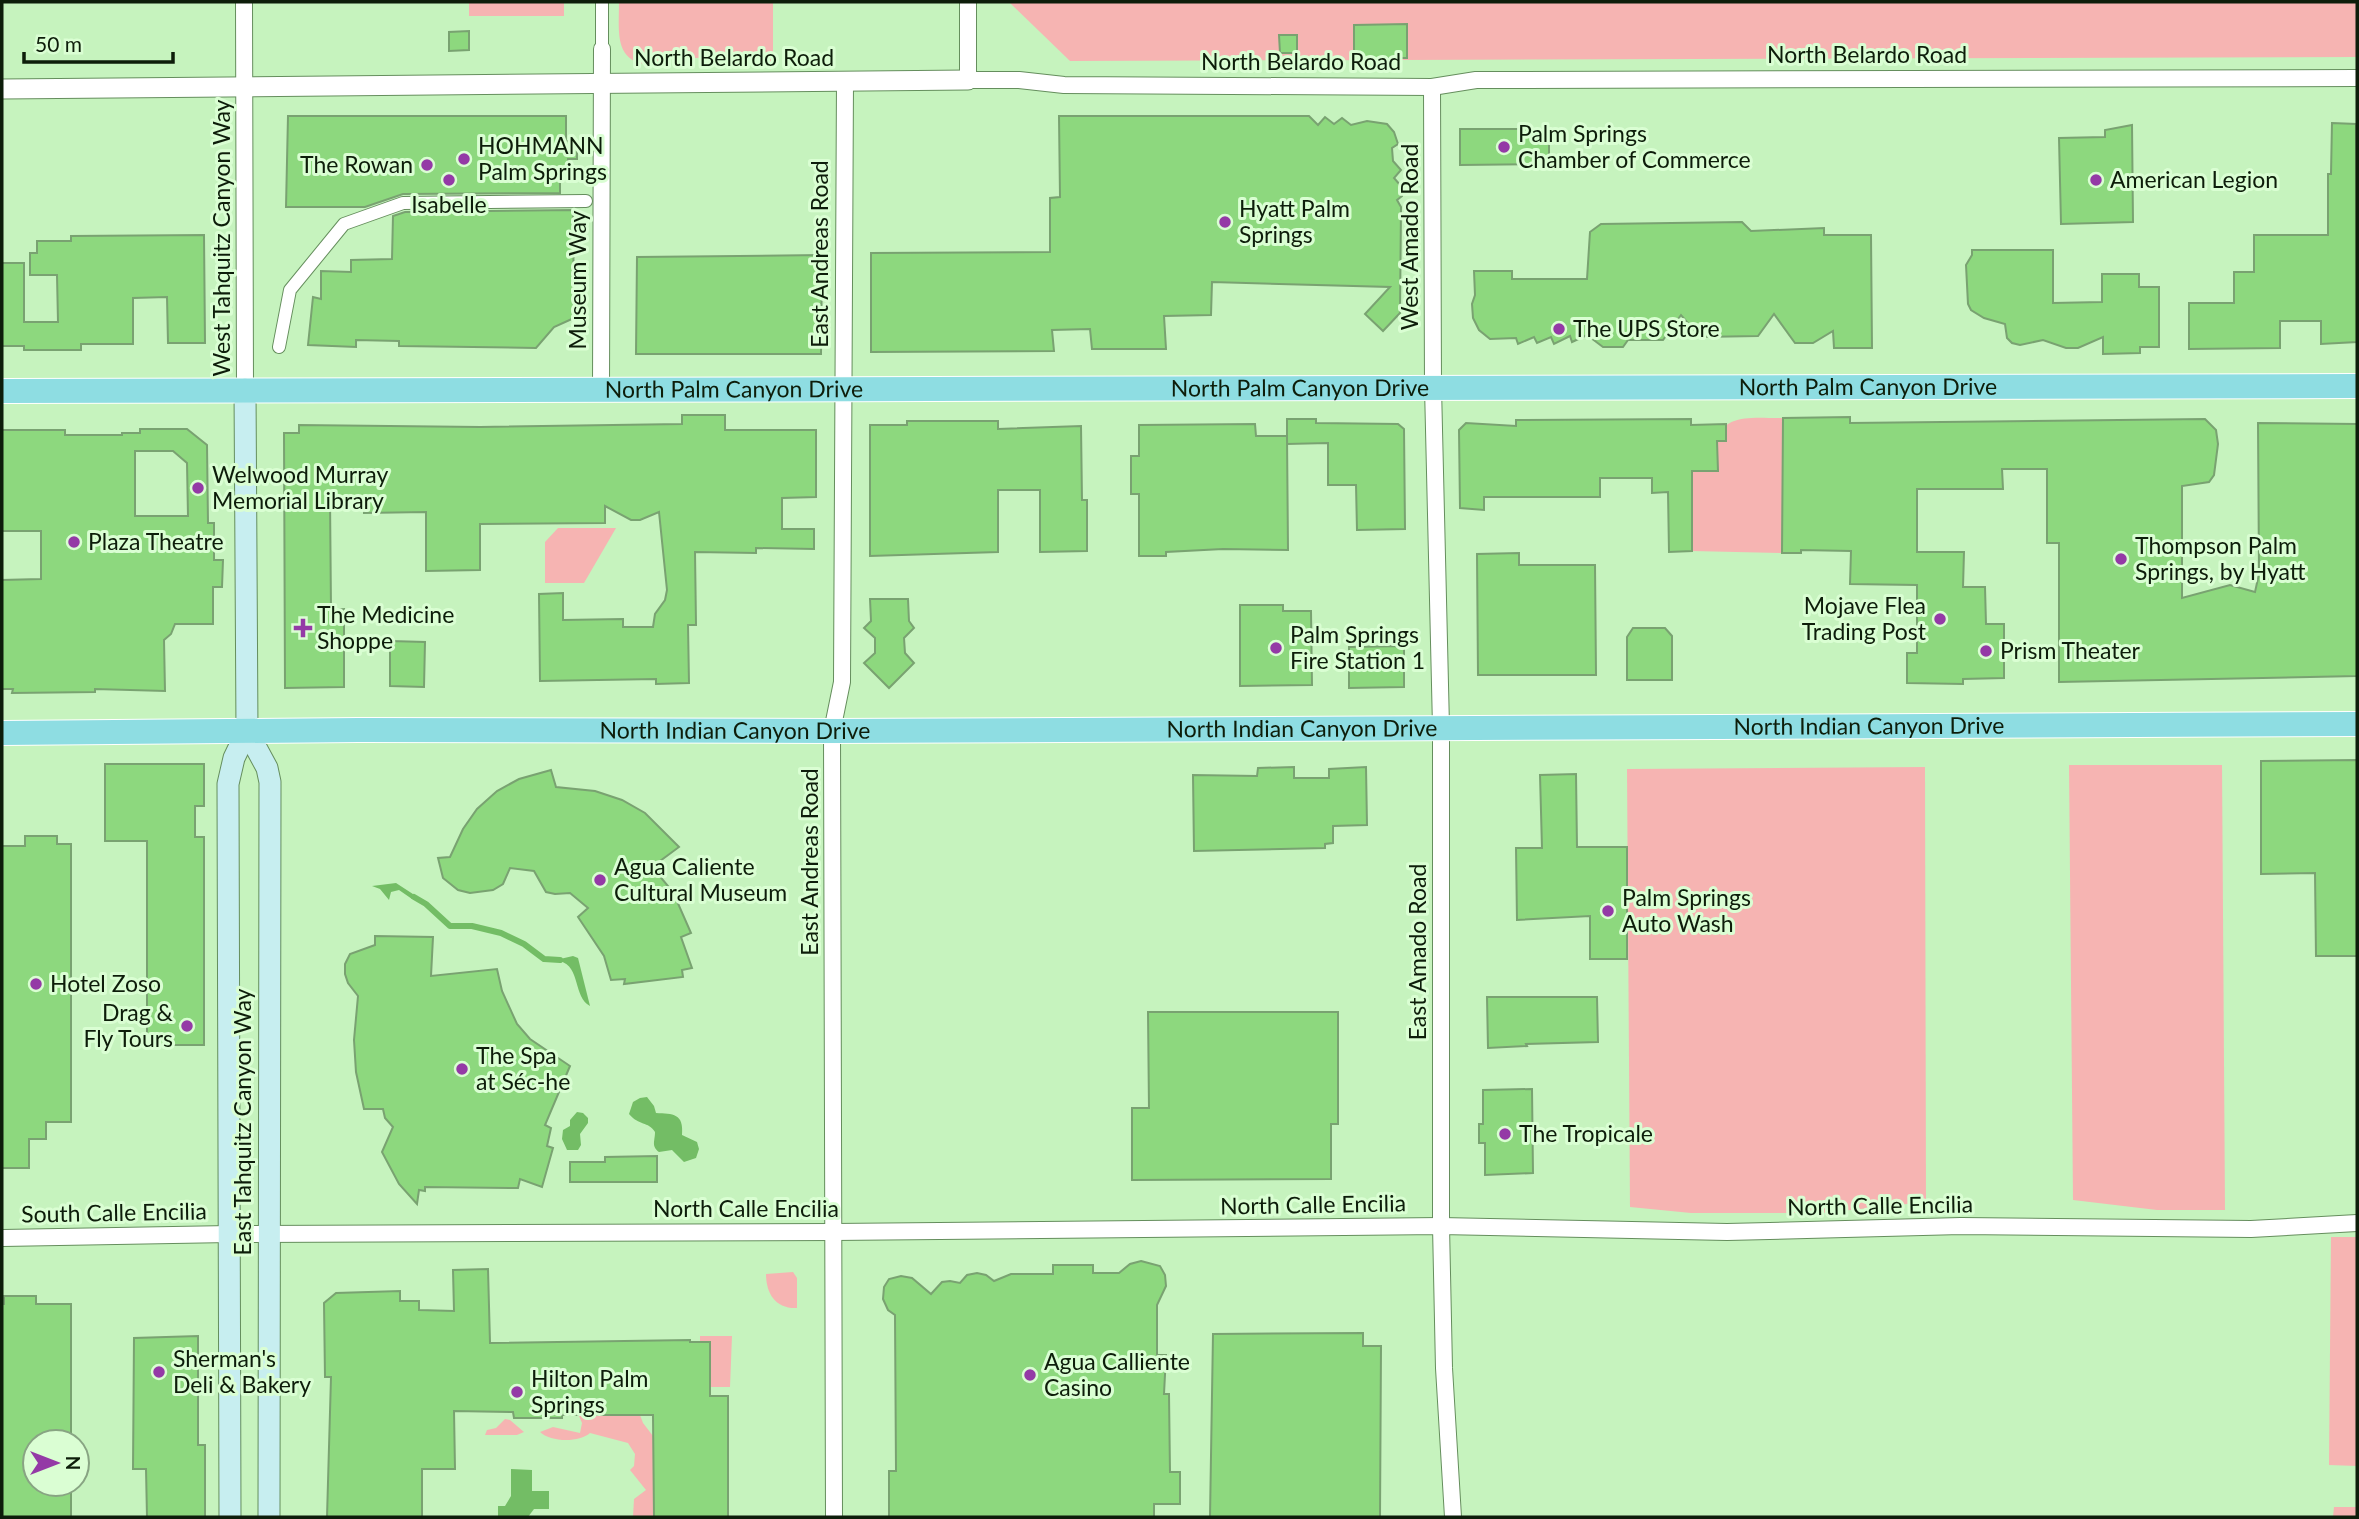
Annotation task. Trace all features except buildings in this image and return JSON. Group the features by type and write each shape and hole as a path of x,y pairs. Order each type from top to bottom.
{"main road":[{"name":"North Palm Canyon Drive","path":"2,391 2357,386"},
{"name":"East Tahquitz Canyon Way","path":"230,1517 228,784 234,758 247,732 245,390"},
{"name":"North Indian Canyon Drive","path":"2,733 2357,724"},
{"name":"East Tahquitz Canyon Way","path":"247,732 267,768 270,782 269,1517"}],"street":[{"name":"West Tahquitz Canyon Way","path":"244,2 245,390"},
{"name":"Museum Way","path":"601,390 602,2"},
{"path":"968,2 968,80"},
{"name":"North Belardo Road","path":"2,89 968,80 1019,80 1083,86 1432,87 1476,80 2357,78"},
{"name":"East Andreas Road","path":"834,1517 832,731 842,682 845,81"},
{"name":"West Amado Road","path":"1432,87 1433,387"},
{"path":"279,348 290,290 344,224 403,203 586,201"},
{"name":"East Amado Road","path":"1433,387 1441,727 1441,1226 1444,1368 1453,1517"},
{"name":"North Calle Encilia","path":"269,1234 1441,1226 1727,1232 1961,1226 2250,1229 2357,1223"},
{"name":"South Calle Encilia","path":"2,1238 269,1234"}],"shaded area":[{"path":"469,2 564,2 564,16 469,16"},
{"path":"619,2 773,2 773,65 762,57 690,58 689,51 665,51 656,65 632,60 621,46"},
{"path":"1009,2 2357,2 2357,57 1070,61"},
{"path":"1783,418 1782,553 1692,551 1692,471 1718,470 1717,442 1726,425 1743,419"},
{"path":"558,528 616,528 584,583 545,583 545,542"},
{"path":"2069,765 2222,765 2225,1210 2157,1210 2073,1200"},
{"path":"1925,767 1926,1202 1822,1213 1691,1213 1630,1207 1627,769"},
{"path":"396,883 416,896 412,899 399,890 391,892 389,900 380,889 372,886"},
{"path":"573,956 578,958 590,1006 581,996 571,969 560,961"},
{"path":"647,1097 656,1113 676,1116 679,1119 682,1135 697,1142 699,1149 696,1158 684,1162 672,1150 659,1152 655,1148 655,1132 629,1114 633,1102"},
{"path":"577,1112 588,1118 588,1123 580,1134 581,1145 578,1150 567,1150 562,1139 563,1130 570,1126 570,1120"},
{"path":"2331,1237 2357,1237 2357,1466 2329,1465"},
{"path":"793,1272 797,1278 797,1308 778,1303 770,1294 766,1281 766,1274"},
{"path":"700,1336 732,1336 730,1387 704,1387 710,1376 710,1341 700,1341"},
{"path":"640,1415 653,1436 654,1517 633,1517 634,1499 646,1490 630,1470 634,1466 635,1454 628,1443 590,1433 565,1440 550,1438 540,1432 553,1427 580,1433 582,1423 579,1416"},
{"path":"505,1419 524,1432 517,1435 485,1435 487,1430 496,1428"},
{"path":"511,1469 532,1470 532,1491 549,1491 549,1509 534,1509 528,1517 498,1517 498,1506 505,1506 511,1496"},
{"path":"2334,1507 2357,1507 2357,1517 2333,1517"}],"waterway":[{"path":"414,897 450,926 472,926 501,933 524,944 544,959 560,960"}],"place":[{"name":"Palm Springs Chamber of Commerce","path":"1504,147"},
{"name":"HOHMANN Palm Springs","path":"464,159"},
{"name":"The Rowan","path":"427,165"},
{"name":"Isabelle","path":"449,180"},
{"name":"American Legion","path":"2096,180"},
{"name":"Hyatt Palm Springs","path":"1225,222"},
{"name":"The UPS Store","path":"1559,329"},
{"name":"Welwood Murray Memorial Library","path":"198,488"},
{"name":"Plaza Theatre","path":"74,542"},
{"name":"Thompson Palm Springs, by Hyatt","path":"2121,559"},
{"name":"Mojave Flea Trading Post","path":"1940,619"},
{"name":"The Medicine Shoppe","path":"303,628"},
{"name":"Palm Springs Fire Station 1","path":"1276,648"},
{"name":"Prism Theater","path":"1986,651"},
{"name":"Agua Caliente Cultural Museum","path":"600,880"},
{"name":"Palm Springs Auto Wash","path":"1608,911"},
{"name":"Hotel Zoso","path":"36,984"},
{"name":"Drag & Fly Tours","path":"187,1026"},
{"name":"The Spa at Séc-he","path":"462,1069"},
{"name":"The Tropicale","path":"1505,1134"},
{"name":"Sherman's Deli & Bakery","path":"159,1372"},
{"name":"Agua Calliente Casino","path":"1030,1375"},
{"name":"Hilton Palm Springs","path":"517,1392"}]}
